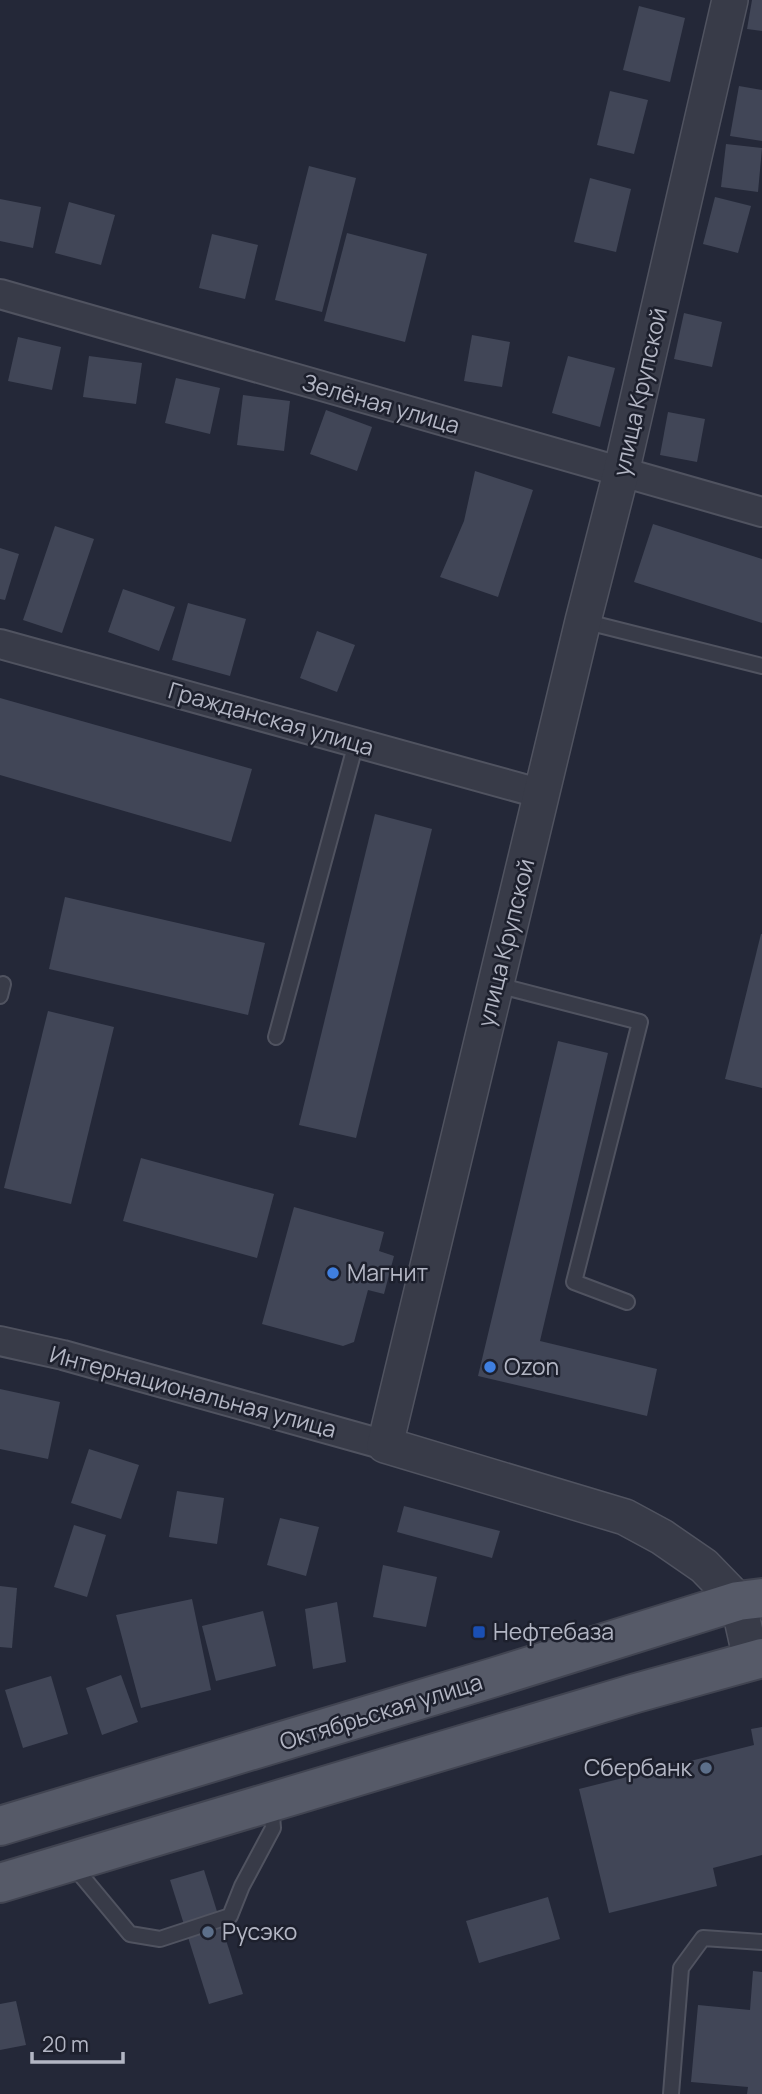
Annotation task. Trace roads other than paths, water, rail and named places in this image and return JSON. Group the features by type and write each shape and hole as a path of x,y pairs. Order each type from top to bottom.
{"main road":[{"name":"Октябрьская улица","path":"0,1826 750,1599"},
{"path":"0,1883 757,1659"}],"street":[{"name":"улица Крупской","path":"385,1445 621,473 730,0"},
{"name":"Зелёная улица","path":"0,294 762,512"},
{"name":"Гражданская улица","path":"0,644 542,794"},
{"name":"Интернациональная улица","path":"0,1341 63,1354 385,1445"},
{"path":"385,1445 625,1517 663,1537 750,1599 757,1659"}],"lane":[{"path":"583,621 762,666"},
{"path":"276,1037 356,743"},
{"path":"495,985 640,1022 574,1282 627,1302"},
{"path":"70,1862 130,1934 160,1939 230,1916 242,1886 273,1828 270,1803"},
{"path":"671,2094 681,1968 703,1938 762,1942"}],"place":[{"name":"Магнит","path":"333,1273"},
{"name":"Ozon","path":"490,1367"},
{"name":"Нефтебаза","path":"479,1632"},
{"name":"Сбербанк","path":"706,1768"},
{"name":"Русэко","path":"208,1932"}]}
